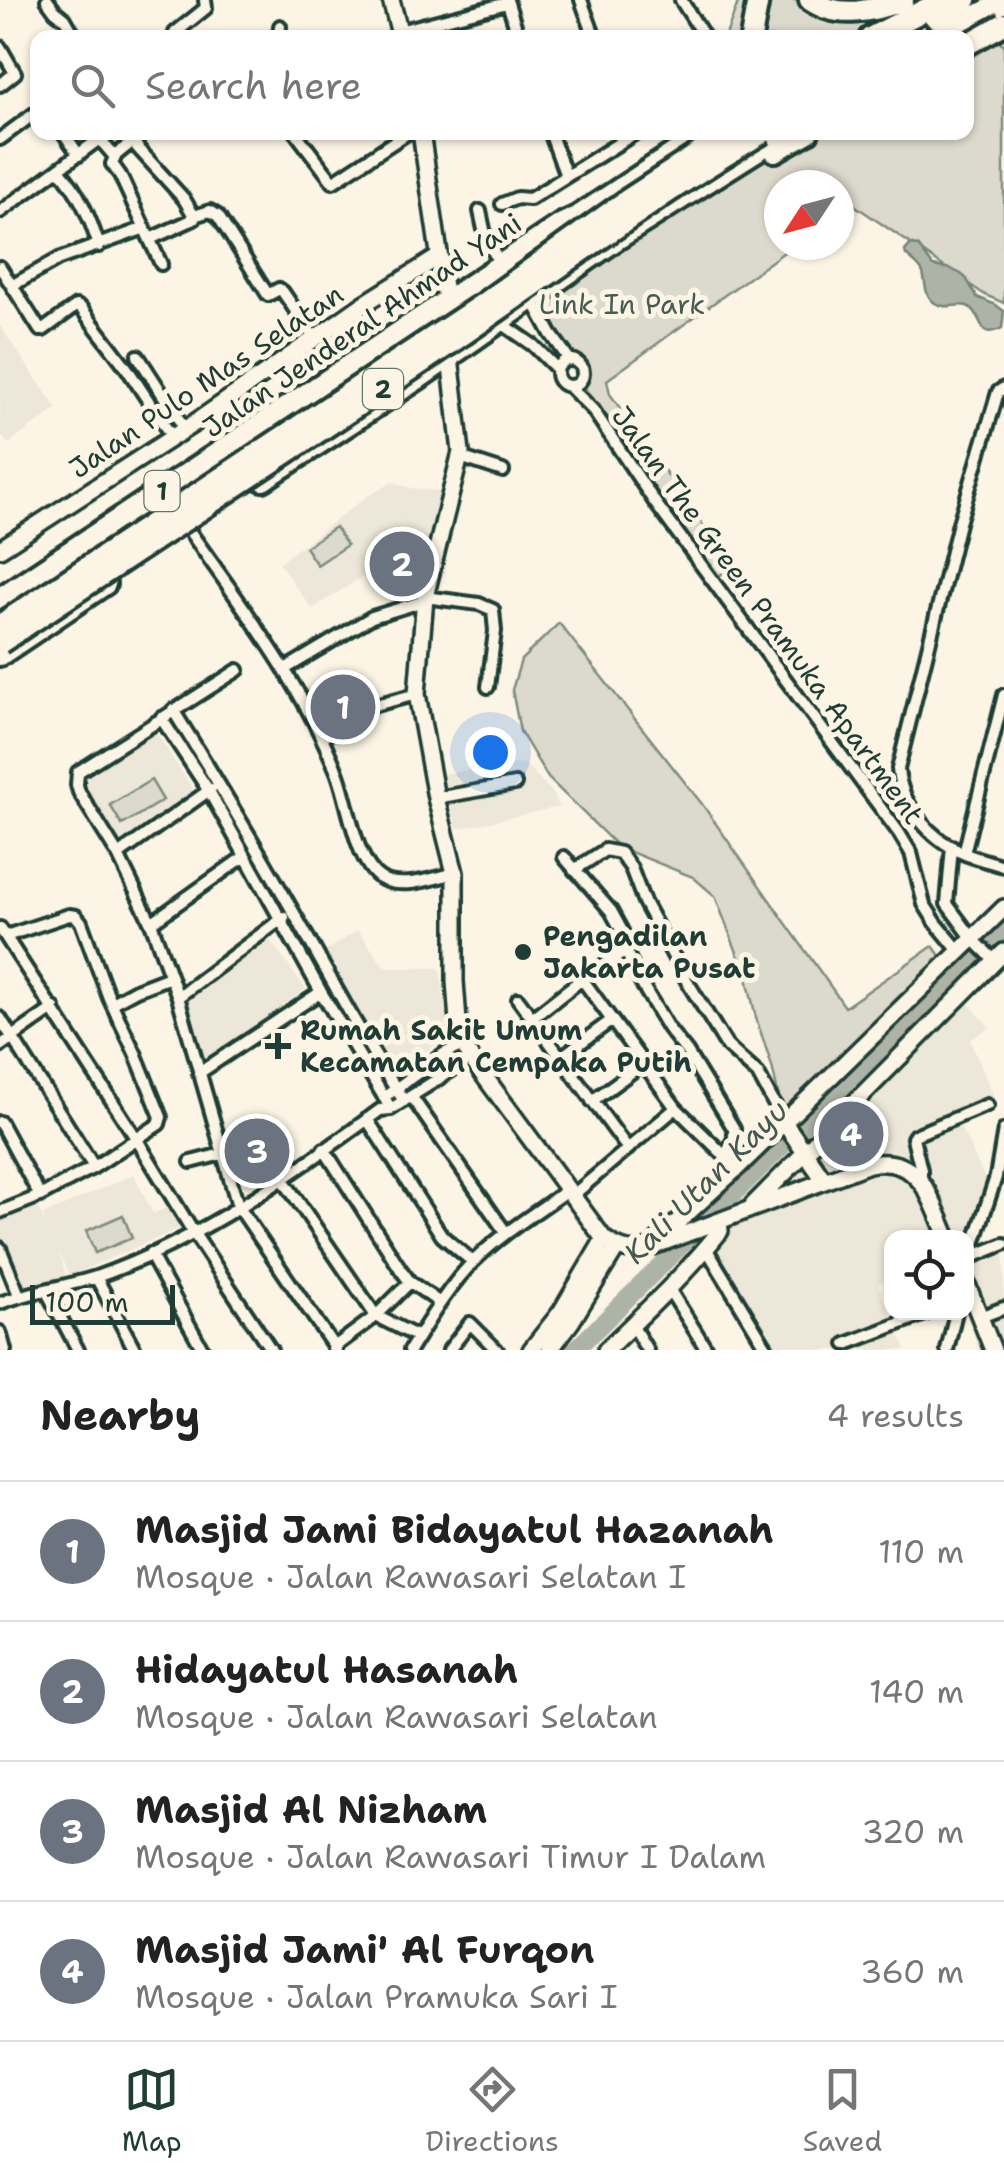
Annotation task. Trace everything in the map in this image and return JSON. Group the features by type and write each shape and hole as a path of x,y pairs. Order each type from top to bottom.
{"highway":[{"path":"810,0 819,6 853,12 903,0"},
{"path":"871,30 924,0"},
{"path":"886,30 944,0"},
{"path":"912,30 966,0"},
{"path":"744,30 758,2"},
{"path":"752,30 758,2"},
{"path":"950,30 1004,2"},
{"path":"974,32 1004,14"},
{"path":"974,34 1004,24"},
{"path":"974,37 1004,35"},
{"path":"562,224 573,212 678,140"},
{"name":"Jalan Jenderal Ahmad Yani","path":"2,597 391,340 443,278 497,258 577,217 694,140"},
{"name":"2","path":"0,625 464,316 719,140"},
{"name":"2","path":"0,643 752,140"},
{"name":"1","path":"0,655 773,140"},
{"path":"612,245 657,226 794,140"},
{"path":"443,278 496,325"},
{"path":"391,340 450,357"},
{"path":"391,340 416,380"},
{"path":"2,597 27,610 32,634"}],"street":[{"path":"47,0 71,30"},
{"path":"180,30 206,8 204,0"},
{"path":"391,0 399,30"},
{"path":"581,0 592,30"},
{"path":"680,0 700,30"},
{"path":"413,30 507,1 516,30"},
{"path":"0,47 15,74 0,85"},
{"path":"0,139 30,117"},
{"path":"69,140 80,154"},
{"path":"0,212 98,140 114,157"},
{"path":"134,140 114,157 112,164 161,264"},
{"path":"138,140 137,147 184,199 194,216"},
{"path":"301,140 333,182 396,140"},
{"path":"422,140 443,278 460,457 424,599 416,694 455,873 455,981 465,1046 610,1243 637,1251 869,1164 887,1160 921,1180"},
{"path":"553,140 566,176"},
{"path":"502,204 517,198 530,199 625,140"},
{"path":"58,170 75,187 99,246"},
{"path":"13,285 60,259 213,211 268,295 279,289 283,292 314,338"},
{"path":"480,211 486,239 497,258"},
{"path":"0,268 40,330 76,306 81,308 179,433"},
{"name":"Jalan Pulo Mas Selatan","path":"0,549 179,433 314,338 443,278"},
{"path":"532,300 568,360"},
{"path":"496,325 533,345 557,369 559,380 575,384 583,373 576,361 568,360 557,369"},
{"path":"138,356 179,433"},
{"name":"Jalan The Green Pramuka Apartment","path":"575,384 656,504 898,832 911,853 924,904 960,952"},
{"path":"1004,388 998,392 965,504 898,769 900,788 909,806 929,828 964,853 1004,866"},
{"path":"460,457 504,471"},
{"path":"188,529 285,670 322,737 345,791 370,870 398,884 455,873"},
{"path":"285,670 372,617 424,599 479,604 493,610 495,631 488,687"},
{"path":"238,670 78,772 76,785 118,855 151,923 178,998 238,1206 334,1349 376,1316 410,1282"},
{"path":"360,710 416,694"},
{"path":"964,853 1004,695"},
{"path":"172,710 395,1088 407,1098 506,1233"},
{"path":"161,718 214,787 245,856 384,1098 385,1110"},
{"path":"322,737 348,722"},
{"path":"436,798 516,784"},
{"path":"118,855 214,787"},
{"path":"748,1210 802,1148 996,957 976,942 947,904 952,846"},
{"path":"574,870 605,850 620,853 625,859 644,902 708,1017 727,1046 758,1074 824,1180"},
{"path":"151,923 245,856"},
{"path":"564,857 611,911 622,932"},
{"path":"649,1248 732,1162 786,1124 960,952 976,942 1004,908"},
{"path":"178,998 293,910"},
{"path":"0,1212 94,1167 136,1138 159,1124 160,1112 81,922 69,914 3,932 136,1138 192,1232 271,1350"},
{"path":"532,1018 626,950 668,1028 694,1062 734,1129 732,1162"},
{"path":"112,1003 170,977"},
{"path":"582,979 676,1108 732,1162"},
{"path":"199,1073 321,992"},
{"path":"518,999 628,1150"},
{"path":"0,1046 54,1008"},
{"path":"0,1018 94,1167"},
{"path":"560,1058 612,1020"},
{"path":"384,1098 445,1052 465,1046"},
{"path":"0,1302 96,1277 192,1232 282,1178 367,1119 407,1098 465,1046"},
{"path":"857,1054 878,1076"},
{"path":"592,1101 644,1063"},
{"path":"944,1230 921,1180 915,1135 986,1106"},
{"path":"410,1350 473,1262 506,1233 628,1150 676,1108"},
{"path":"367,1119 442,1236 473,1262"},
{"path":"0,1122 40,1196"},
{"path":"974,1243 1000,1176 1004,1130"},
{"path":"324,1150 410,1282 440,1303"},
{"path":"191,1162 222,1154"},
{"path":"282,1178 376,1316 418,1337"},
{"path":"606,1350 706,1248 720,1230 711,1225"},
{"path":"531,1350 610,1243"},
{"path":"550,1350 610,1243"},
{"path":"974,1256 1004,1244"},
{"path":"0,1248 20,1295"},
{"path":"706,1248 768,1350"},
{"path":"150,1254 202,1350"},
{"path":"96,1277 135,1350"},
{"path":"669,1289 707,1350"},
{"path":"46,1290 78,1350"},
{"path":"974,1302 993,1350"},
{"path":"980,1317 1004,1308"},
{"path":"846,1344 909,1320"},
{"path":"947,1350 954,1320"},
{"path":"449,1350 470,1323 497,1350"},
{"path":"632,1325 647,1350"},
{"path":"0,1332 5,1350"}],"shaded area":[{"path":"910,245 918,246 933,266 961,274 977,297 1004,311 1002,328 988,331 973,309 943,306 931,300 922,270 906,255"},
{"path":"0,326 57,409 8,444 0,433"},
{"path":"393,482 440,491 435,525 414,580 384,572 383,564 312,609 279,563 366,497"},
{"path":"152,726 196,794 117,843 82,776"},
{"path":"524,763 552,792 559,807 457,829 441,774"},
{"path":"358,930 385,968 440,968 448,1028 443,1039 389,1078 322,954"},
{"path":"266,935 306,989 205,1061 198,1061 183,1000"},
{"path":"961,995 990,1027 970,1040 996,1102 958,1122 991,1191 980,1223 991,1250 1004,1245 1004,1350 979,1350 968,1320 974,1320 974,1230 884,1230 884,1281 878,1284 884,1298 884,1320 893,1320 906,1350 765,1350 706,1248"},
{"path":"134,1174 153,1214 169,1206 180,1228 70,1276 58,1250 66,1275 19,1292 0,1249 0,1217 35,1202 45,1222 43,1215"}],"green space":[{"path":"739,0 929,0 872,30 728,30"},
{"name":"Link In Park","path":"988,37 1004,44 1004,303 985,295 854,205 854,170 764,170 764,260 773,260 607,380 610,394 732,566 713,581 593,410 579,368 532,299 612,245 657,226 796,140 974,140 974,45"},
{"path":"335,527 347,545 317,565 305,547"},
{"path":"559,623 702,804 845,1007 933,946 946,964 1004,908 1004,952 735,1215 697,1229 793,1134 784,1122 747,978 715,896 693,877 618,847 548,778 520,731 512,690 521,660"},
{"path":"151,780 163,800 122,825 110,805"},
{"path":"123,1215 132,1238 95,1253 86,1231"}],"waterway":[{"name":"Kali Utan Kayu","path":"575,1350 1004,927"}],"place":[{"name":"Hidayatul Hasanah","path":"402,564"},
{"name":"Masjid Jami Bidayatul Hazanah","path":"343,707"},
{"name":"Pengadilan Jakarta Pusat","path":"523,952"},
{"name":"Rumah Sakit Umum Kecamatan Cempaka Putih","path":"278,1046"},
{"name":"Masjid Jami' Al Furqon","path":"851,1134"},
{"name":"Masjid Al Nizham","path":"257,1151"}]}
